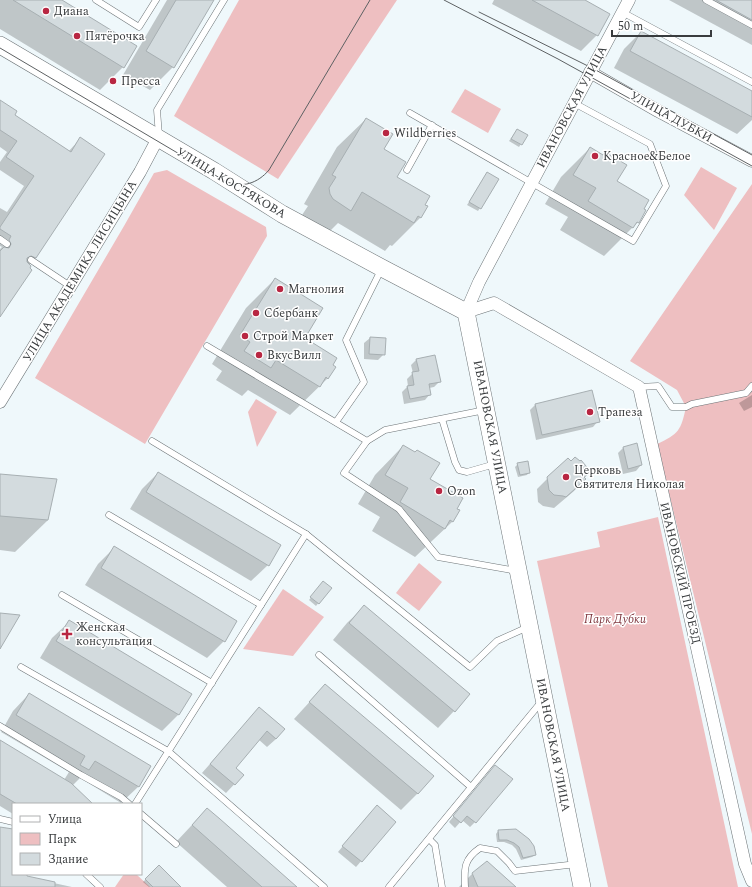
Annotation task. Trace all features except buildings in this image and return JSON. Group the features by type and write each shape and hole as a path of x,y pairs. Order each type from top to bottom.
{"street":[{"name":"ИВАНОВСКАЯ УЛИЦА","path":"582,887 466,312 479,282 531,182 629,0"},
{"name":"УЛИЦА КОСТЯКОВА","path":"0,45 214,171 282,214 466,312"},
{"name":"УЛИЦА ДУБКИ","path":"590,72 658,111 752,161"},
{"name":"УЛИЦА АКАДЕМИКА ЛИСИЦЫНА","path":"0,402 140,172 158,138"},
{"path":"466,312 494,302 639,387"},
{"name":"ИВАНОВСКИЙ ПРОЕЗД","path":"639,387 745,864 752,881"}],"lane":[{"path":"96,0 139,26 156,0"},
{"path":"158,138 157,110 224,0"},
{"path":"706,0 752,25"},
{"path":"622,12 752,82"},
{"path":"410,113 633,241 666,186 650,144 574,102"},
{"path":"407,170 432,125"},
{"path":"0,239 7,244"},
{"path":"31,260 70,286"},
{"path":"336,422 364,382 346,340 382,268"},
{"path":"207,346 367,440"},
{"path":"639,387 658,386 672,407 686,407 692,404 746,393 752,386"},
{"path":"486,410 385,430 367,440 344,473 399,509 438,557 519,572"},
{"path":"442,419 455,462 460,470 467,472 497,463"},
{"path":"152,441 306,534 470,667 497,641 530,626"},
{"path":"109,515 261,605"},
{"path":"136,803 306,534"},
{"path":"62,595 212,683"},
{"path":"319,656 471,787"},
{"path":"21,667 168,751 324,887"},
{"path":"389,887 544,699"},
{"path":"0,726 81,775 121,797 128,803"},
{"path":"142,815 176,844"},
{"path":"0,819 12,822"},
{"path":"429,839 435,845 442,887"},
{"path":"465,887 464,869 471,854 480,848 497,851 515,871 577,864"},
{"path":"87,875 100,887"}],"green space":[{"path":"239,0 397,0 278,179 174,116"},
{"path":"465,89 501,109 488,133 451,112"},
{"path":"701,167 737,188 714,230 684,195"},
{"path":"167,170 266,227 267,236 145,444 35,378 154,173"},
{"path":"752,184 752,834 657,444 675,434 680,426 686,407 677,390 630,361"},
{"path":"256,399 277,412 257,447 248,412"},
{"name":"Парк Дубки","path":"658,517 738,887 608,887 537,561 600,547 597,532"},
{"path":"419,563 442,582 419,611 396,593"},
{"path":"283,589 324,617 293,656 243,649"},
{"path":"123,875 137,875 150,887 115,887"}],"tram line":[{"path":"0,48 225,181 243,184 255,181 265,175 269,170 370,0"},
{"path":"444,0 558,59 752,166"},
{"path":"479,12 592,68 752,155"}],"place":[{"name":"Диана","path":"46,11"},
{"name":"Пятёрочка","path":"77,36"},
{"name":"Пресса","path":"113,81"},
{"name":"Wildberries","path":"386,133"},
{"name":"Красное&Белое","path":"595,156"},
{"name":"Магнолия","path":"280,289"},
{"name":"Сбербанк","path":"256,313"},
{"name":"Строй Маркет","path":"245,336"},
{"name":"ВкусВилл","path":"259,355"},
{"name":"Трапеза","path":"590,412"},
{"name":"Церковь Святителя Николая","path":"566,477"},
{"name":"Ozon","path":"439,491"},
{"name":"Женская консультация","path":"67,634"}]}
